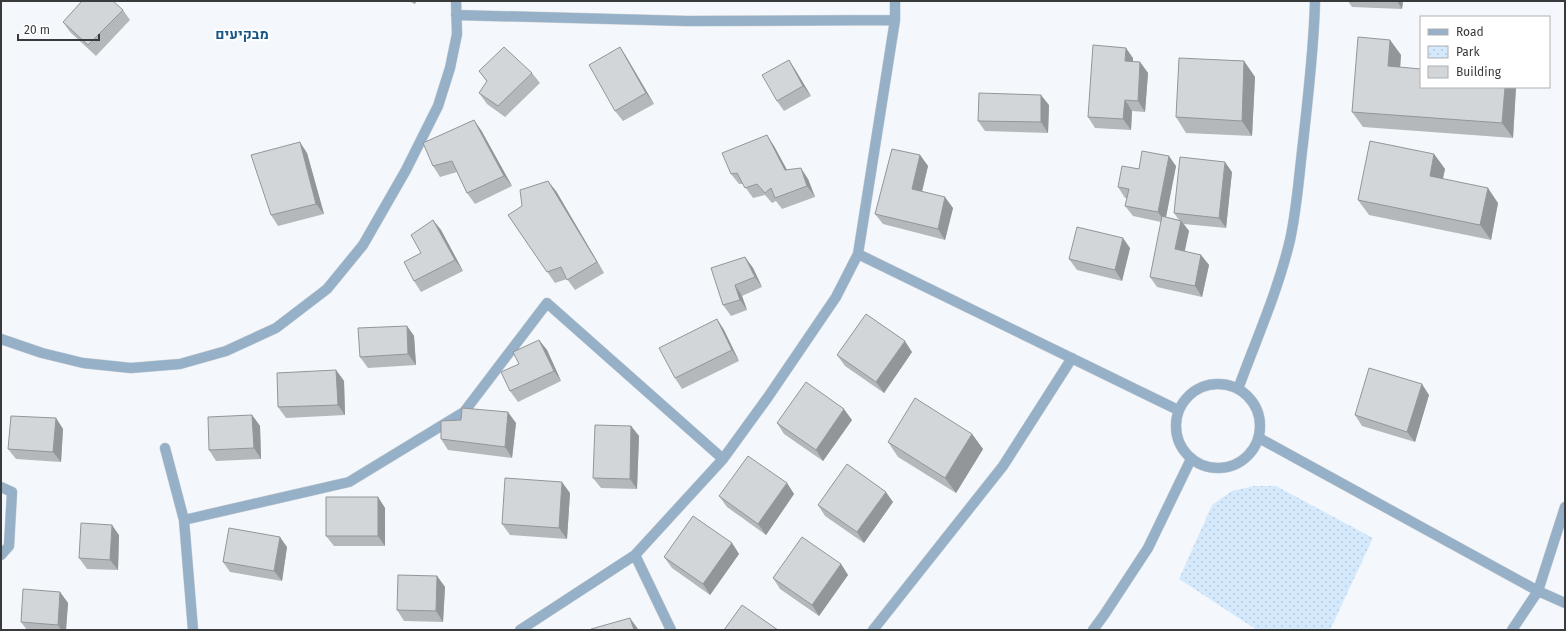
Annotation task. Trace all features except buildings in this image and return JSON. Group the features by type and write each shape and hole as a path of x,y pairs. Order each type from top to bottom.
{"street":[{"path":"1,339 42,354 83,362 130,368 180,364 226,351 276,328 327,289 364,245 402,177 438,106 450,68 457,34 456,1"},
{"path":"520,630 635,555 723,459 768,397 836,297 858,254 895,20 895,1"},
{"path":"1238,389 1273,294 1290,239 1305,119 1315,22 1315,1"},
{"path":"456,14 687,21 895,20"},
{"path":"858,254 1178,410"},
{"path":"184,520 349,482 464,412 547,303 723,459"},
{"path":"873,630 1003,466 1072,358"},
{"path":"1219,383 1238,389 1244,392 1252,401 1258,412 1260,425 1259,438 1253,450 1243,460 1230,466 1216,468 1203,465 1191,459 1182,448 1176,437 1175,423 1178,410 1185,399 1194,390 1206,385 1219,383"},
{"path":"1259,438 1538,591 1565,603"},
{"path":"165,448 184,520 193,630"},
{"path":"1093,630 1148,548 1191,459"},
{"path":"1,487 12,492 9,546 1,555"},
{"path":"1512,630 1538,591 1565,506"},
{"path":"635,555 671,630"}],"green space":[{"path":"1254,486 1276,486 1373,538 1330,630 1257,630 1179,579 1212,505 1232,491"}],"district":[{"name":"מבקיעים","path":"242,34"}]}
